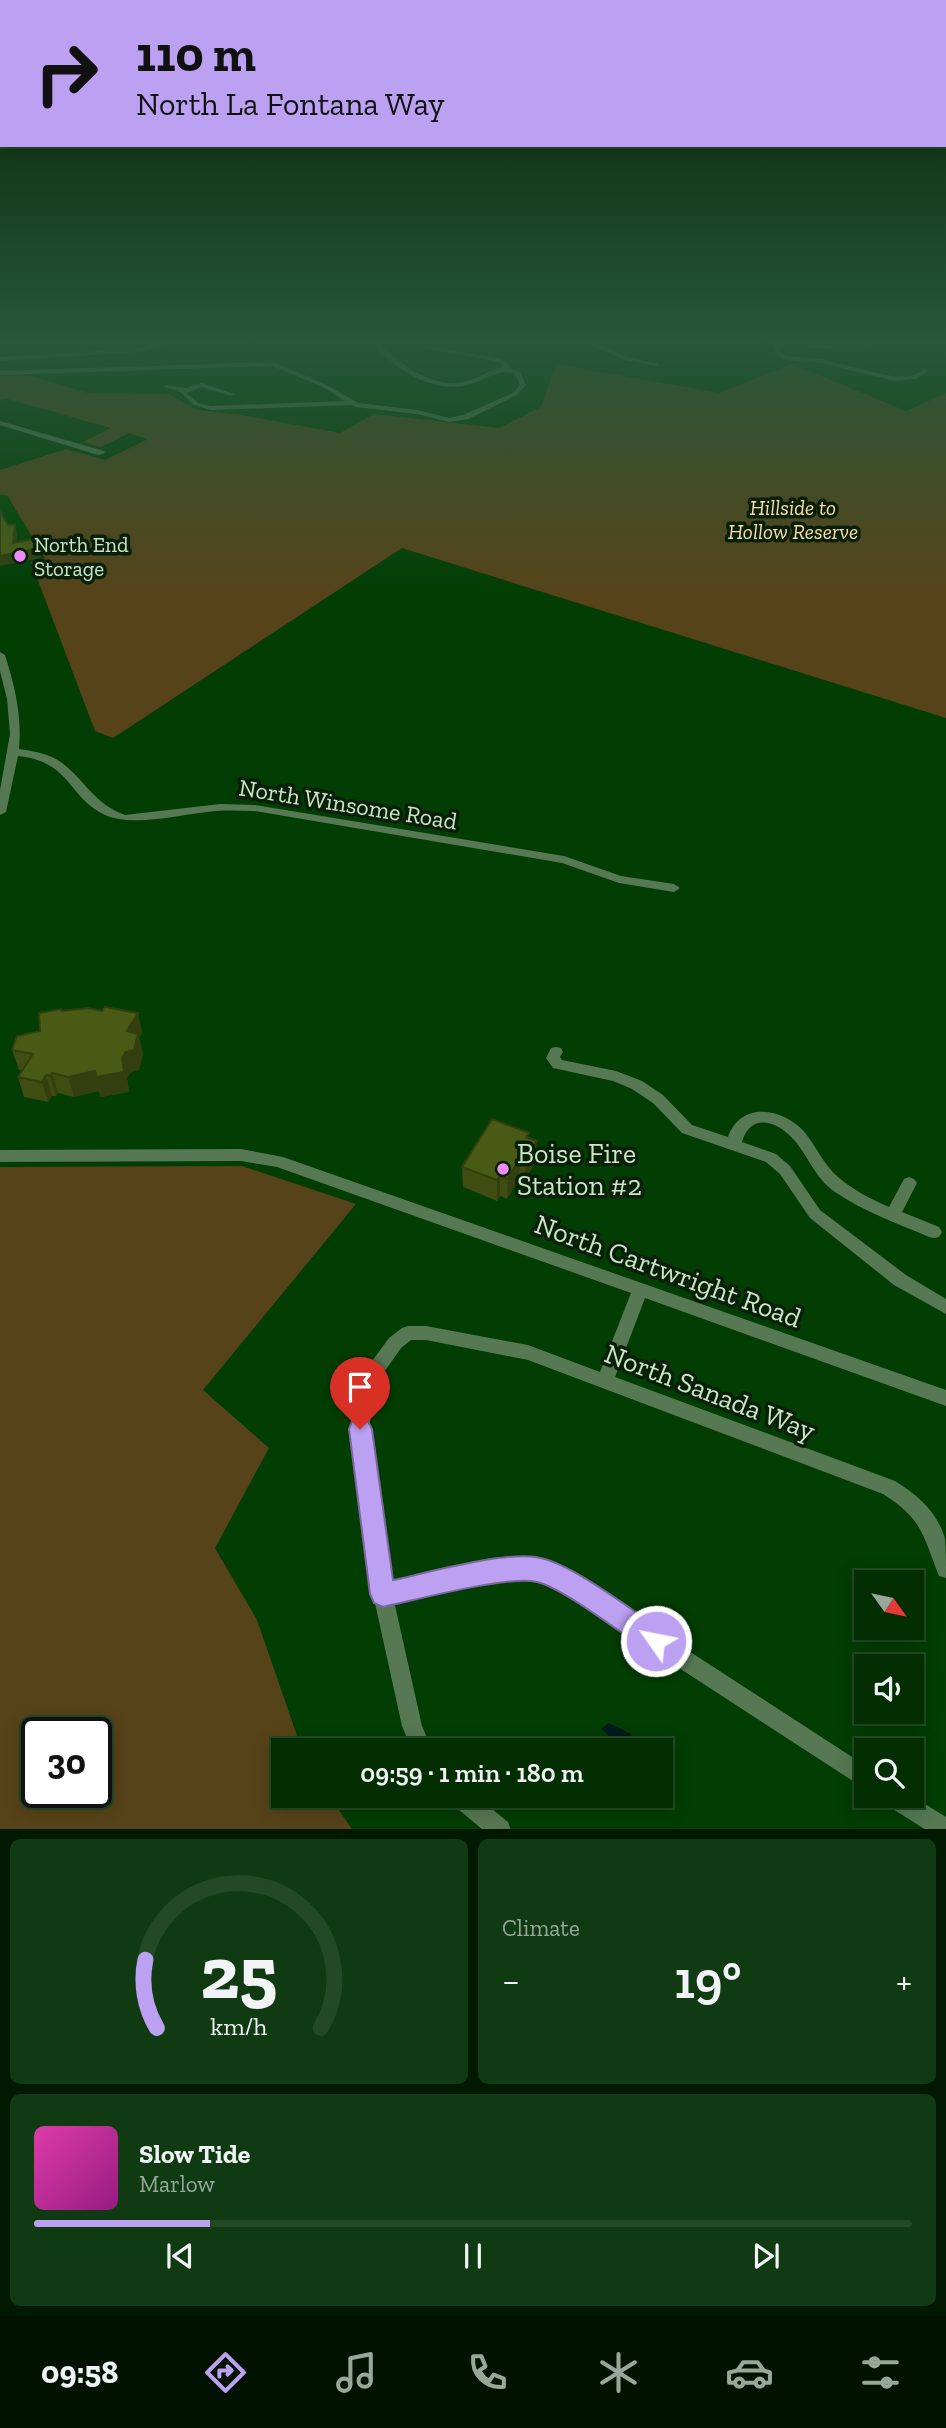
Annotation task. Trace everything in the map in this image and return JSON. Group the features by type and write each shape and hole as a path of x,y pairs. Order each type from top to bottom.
{"street":[{"path":"21,429 101,453"},
{"path":"0,655 5,687 17,726 15,752 0,812"},
{"name":"North Winsome Road","path":"15,752 52,759 96,806 110,815 124,818 220,807 255,808 564,860 619,879 674,888"},
{"path":"556,1052 553,1058 558,1064 616,1076 637,1086 658,1099 687,1129 771,1158 785,1170 815,1214 900,1280 946,1307"},
{"path":"733,1146 740,1126 751,1117 766,1117 799,1135 823,1173 837,1185 934,1232"},
{"name":"North Cartwright Road","path":"0,1156 242,1155 278,1161 946,1398"},
{"path":"893,1214 909,1183"},
{"path":"605,1380 641,1289"},
{"name":"North Sanada Way","path":"383,1594 361,1419 366,1390 373,1373 395,1343 408,1333 426,1333 528,1353 889,1487 910,1499 927,1518 946,1569"},
{"path":"417,1738 412,1726 383,1594 508,1569 537,1569 563,1581 854,1770"},
{"path":"475,1808 500,1829"},
{"path":"912,1808 946,1829"}],"shaded area":[{"path":"7,494 39,547 0,555 0,495"}],"green space":[{"name":"Hillside to Hollow Reserve","path":"108,429 320,429 340,433 347,429 946,429 946,718 402,548 113,738 95,731 31,562 45,558 7,495 0,495 0,470 66,449 105,460 148,439 129,433 101,447 83,442"},
{"path":"242,1166 356,1204 203,1390 269,1448 215,1548 257,1620 298,1738 271,1738 271,1808 337,1808 352,1829 0,1829 0,1167"}],"water":[{"path":"609,1723 631,1734 633,1738 611,1738 601,1729"}],"building":[{"path":"0,511 8,525 15,524 13,543 34,539 39,548 0,556"},
{"path":"105,1007 138,1013 127,1031 138,1034 134,1050 126,1052 122,1058 124,1072 96,1077 95,1071 68,1077 52,1073 50,1076 46,1075 42,1082 18,1077 33,1054 12,1050 17,1036 40,1031 39,1013 88,1008 102,1011"},
{"path":"492,1119 529,1133 526,1137 537,1141 526,1160 520,1157 508,1179 500,1176 497,1180 462,1167"}],"place":[{"name":"North End Storage","path":"20,556"},
{"name":"Boise Fire Station #2","path":"503,1169"}],"route":[{"path":"360,1429 383,1594 508,1569 537,1569 563,1581 656,1641"}]}
